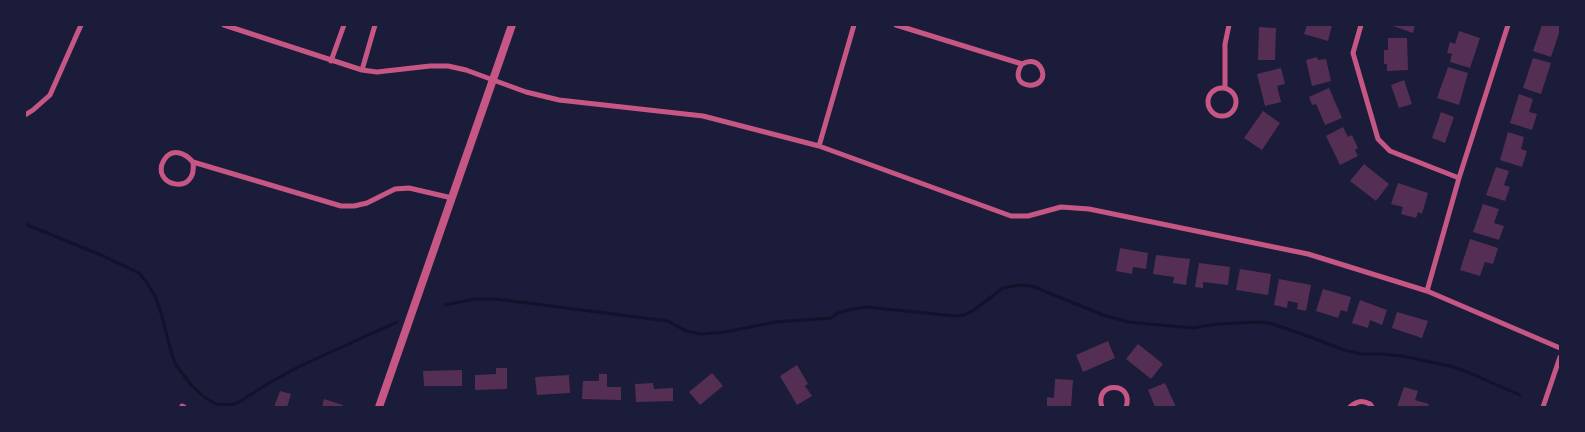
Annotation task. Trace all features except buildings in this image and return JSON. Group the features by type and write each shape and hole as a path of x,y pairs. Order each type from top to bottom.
{"street":[{"path":"25,115 50,95 81,25"},
{"path":"224,25 362,70 377,72 430,66 448,66 466,70 526,92 559,100 703,116 820,146 1011,216 1028,216 1062,207 1089,209 1308,254 1427,291 1560,348"},
{"path":"331,61 344,25"},
{"path":"362,70 375,25"},
{"path":"379,407 512,25"},
{"path":"820,146 854,25"},
{"path":"896,25 1022,64 1030,61 1039,65 1042,74 1038,83 1030,86 1023,84 1019,79 1018,70 1022,64"},
{"path":"1225,88 1225,44 1228,25"},
{"path":"1361,25 1353,53 1378,138 1390,151 1459,178"},
{"path":"1427,291 1459,178 1508,25"},
{"path":"1225,88 1234,95 1236,105 1231,113 1218,116 1213,114 1208,107 1208,96 1214,90 1225,88"},
{"path":"193,162 194,170 186,183 175,185 167,181 162,175 161,169 164,159 172,153 180,152 193,162 341,206 367,203 394,189 409,188 452,198"},
{"path":"1542,407 1560,356"},
{"path":"1102,407 1100,399 1104,391 1116,387 1127,396 1126,407"},
{"path":"1350,407 1360,401 1364,401 1372,407"}],"waterway":[{"path":"25,224 101,255 139,273 155,296 176,365 192,386 204,397 216,404 231,405 239,402 300,366 397,322"},
{"path":"445,305 475,299 496,299 668,321 686,331 701,334 725,332 775,322 831,318 838,313 866,307 955,316 964,315 974,310 1003,288 1019,285 1032,286 1103,315 1128,322 1192,328 1217,324 1260,322 1273,324 1344,350 1361,354 1402,356 1450,366 1520,395"}]}
